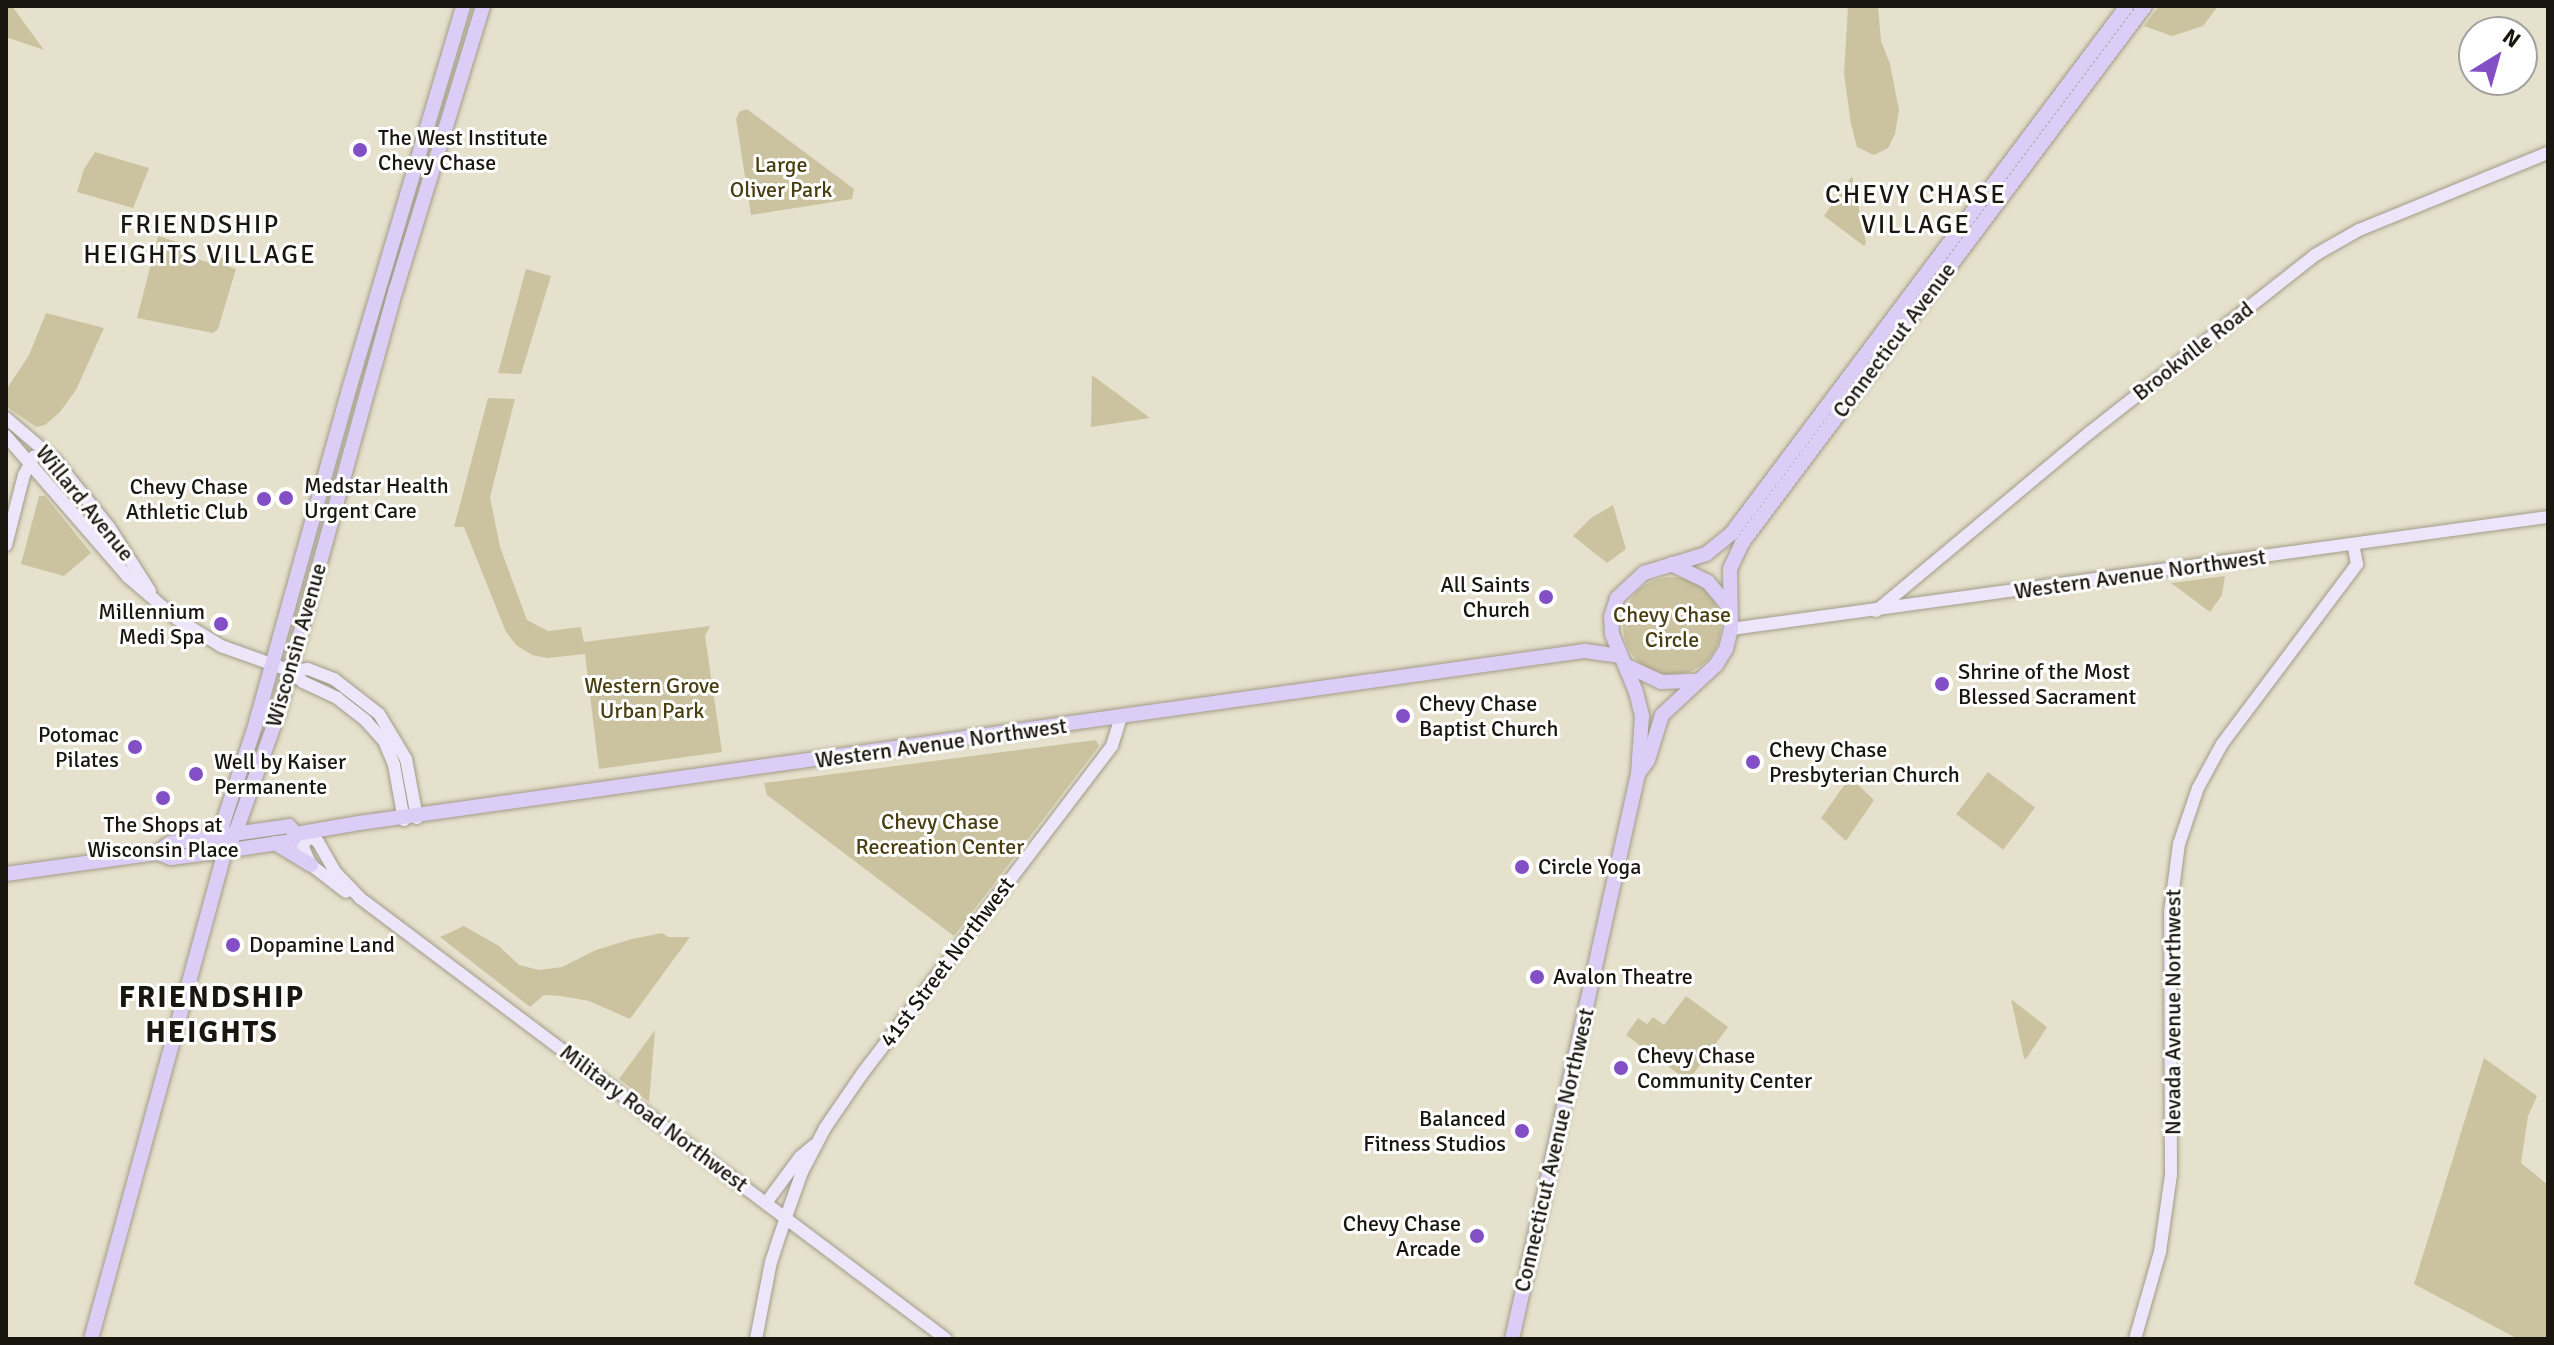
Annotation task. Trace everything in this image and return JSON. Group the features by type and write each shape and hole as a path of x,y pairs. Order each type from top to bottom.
{"main road":[{"name":"Wisconsin Avenue","path":"227,840 272,665 463,6"},
{"name":"Wisconsin Avenue","path":"227,840 291,671 399,277 483,6"},
{"name":"Connecticut Avenue","path":"1670,564 1711,552 1731,534 2127,6"},
{"name":"Connecticut Avenue","path":"1730,608 1730,569 1742,543 2145,6"},
{"name":"Brookville Road","path":"1876,611 2089,433 2315,255 2359,230 2548,153"},
{"name":"Willard Avenue","path":"6,418 42,448 109,527 153,597"},
{"name":"Willard Avenue","path":"6,436 128,577 202,636 291,671"},
{"path":"6,545 30,461 42,448"},
{"name":"Western Avenue Northwest","path":"1731,629 2548,517"},
{"name":"Nevada Avenue Northwest","path":"2135,1339 2156,1267 2170,1188 2173,1121 2170,910 2183,828 2207,770 2227,736 2357,564 2353,544"},
{"path":"1670,564 1708,582 1730,608 1731,629 1721,659 1697,681 1661,682 1622,660 1610,624 1614,604 1626,586 1649,570 1670,564"},
{"path":"1585,651 1610,624"},
{"name":"Western Avenue Northwest","path":"227,840 292,841 304,834 1585,651 1622,660"},
{"name":"Connecticut Avenue Northwest","path":"1512,1339 1638,774 1641,711 1622,660"},
{"path":"291,671 308,669 340,682 372,707 397,741 411,777 411,819"},
{"path":"291,671 360,715 384,741 411,819"},
{"name":"Connecticut Avenue Northwest","path":"1638,774 1648,760 1659,719 1697,681"},
{"path":"318,689 340,682"},
{"name":"41st Street Northwest","path":"766,1203 801,1155 816,1144 856,1082 1114,744 1121,717"},
{"name":"Western Avenue Northwest","path":"6,874 157,853 171,858 227,840 289,826 304,834"},
{"path":"304,834 302,845 311,865"},
{"name":"Military Road Northwest","path":"304,834 318,842 336,873 360,898 946,1339"},
{"path":"91,1339 227,840"},
{"path":"275,843 311,865"},
{"name":"Military Road Northwest","path":"311,865 338,887 360,898"},
{"path":"756,1339 771,1262 792,1198 816,1144"},
{"path":"766,1203 792,1198"}],"green space":[{"path":"6,6 12,6 44,50 6,37"},
{"path":"1848,6 1878,6 1881,41 1890,64 1899,110 1895,134 1888,148 1874,155 1857,147 1851,124 1844,74"},
{"path":"2159,6 2218,6 2203,26 2172,36 2144,26"},
{"name":"Large Oliver Park","path":"747,109 854,189 852,199 751,215 736,119 739,112"},
{"path":"95,152 149,168 133,208 77,192 84,169"},
{"path":"1852,176 1866,243 1864,246 1824,216"},
{"path":"158,236 183,244 180,254 211,263 214,256 226,259 224,265 236,269 218,329 213,333 137,318"},
{"path":"526,269 551,276 521,374 498,373"},
{"path":"46,313 104,328 76,390 60,412 45,425 36,427 6,406 6,390 29,355"},
{"path":"1092,375 1150,418 1091,427"},
{"name":"Western Grove Urban Park","path":"488,398 515,399 490,497 500,547 527,620 548,631 581,627 584,642 710,626 705,636 722,752 599,769 585,654 547,658 532,655 516,645 506,632 464,527 454,527"},
{"path":"39,496 45,496 91,553 64,576 21,564"},
{"path":"1613,505 1626,549 1607,563 1573,536 1591,518"},
{"path":"2225,576 2222,595 2210,612 2171,583"},
{"name":"Chevy Chase Circle","path":"1672,577 1691,581 1707,591 1717,607 1721,626 1717,645 1707,661 1691,671 1672,675 1653,671 1637,661 1627,645 1623,626 1627,607 1637,591 1653,581"},
{"name":"Chevy Chase Recreation Center","path":"1096,740 1099,746 954,936 767,795 764,783"},
{"path":"1988,772 2035,808 2003,850 1956,814"},
{"path":"1850,777 1874,800 1846,841 1821,818"},
{"path":"464,926 499,946 519,965 539,970 562,967 596,950 632,939 662,933 668,937 690,937 630,1019 589,1001 561,996 544,995 530,1007 440,937"},
{"path":"1686,996 1728,1027 1688,1081 1626,1035 1638,1018 1647,1024 1653,1017 1664,1025"},
{"path":"2011,999 2047,1027 2026,1059 2024,1058"},
{"path":"655,1030 649,1102 619,1079"},
{"path":"2484,1058 2537,1096 2528,1116 2521,1163 2548,1185 2548,1339 2518,1339 2414,1284"}],"place":[{"name":"The West Institute Chevy Chase","path":"360,150"},
{"name":"Medstar Health Urgent Care","path":"286,498"},
{"name":"Chevy Chase Athletic Club","path":"264,499"},
{"name":"All Saints Church","path":"1546,597"},
{"name":"Millennium Medi Spa","path":"221,624"},
{"name":"Shrine of the Most Blessed Sacrament","path":"1942,684"},
{"name":"Chevy Chase Baptist Church","path":"1403,716"},
{"name":"Potomac Pilates","path":"135,747"},
{"name":"Chevy Chase Presbyterian Church","path":"1753,762"},
{"name":"Well by Kaiser Permanente","path":"196,774"},
{"name":"The Shops at Wisconsin Place","path":"163,798"},
{"name":"Circle Yoga","path":"1522,867"},
{"name":"Dopamine Land","path":"233,945"},
{"name":"Avalon Theatre","path":"1537,977"},
{"name":"Chevy Chase Community Center","path":"1621,1068"},
{"name":"Balanced Fitness Studios","path":"1522,1131"},
{"name":"Chevy Chase Arcade","path":"1477,1236"}],"district":[{"name":"CHEVY CHASE VILLAGE","path":"1916,211"},
{"name":"FRIENDSHIP HEIGHTS VILLAGE","path":"200,241"},
{"name":"FRIENDSHIP HEIGHTS","path":"212,1015"}]}
